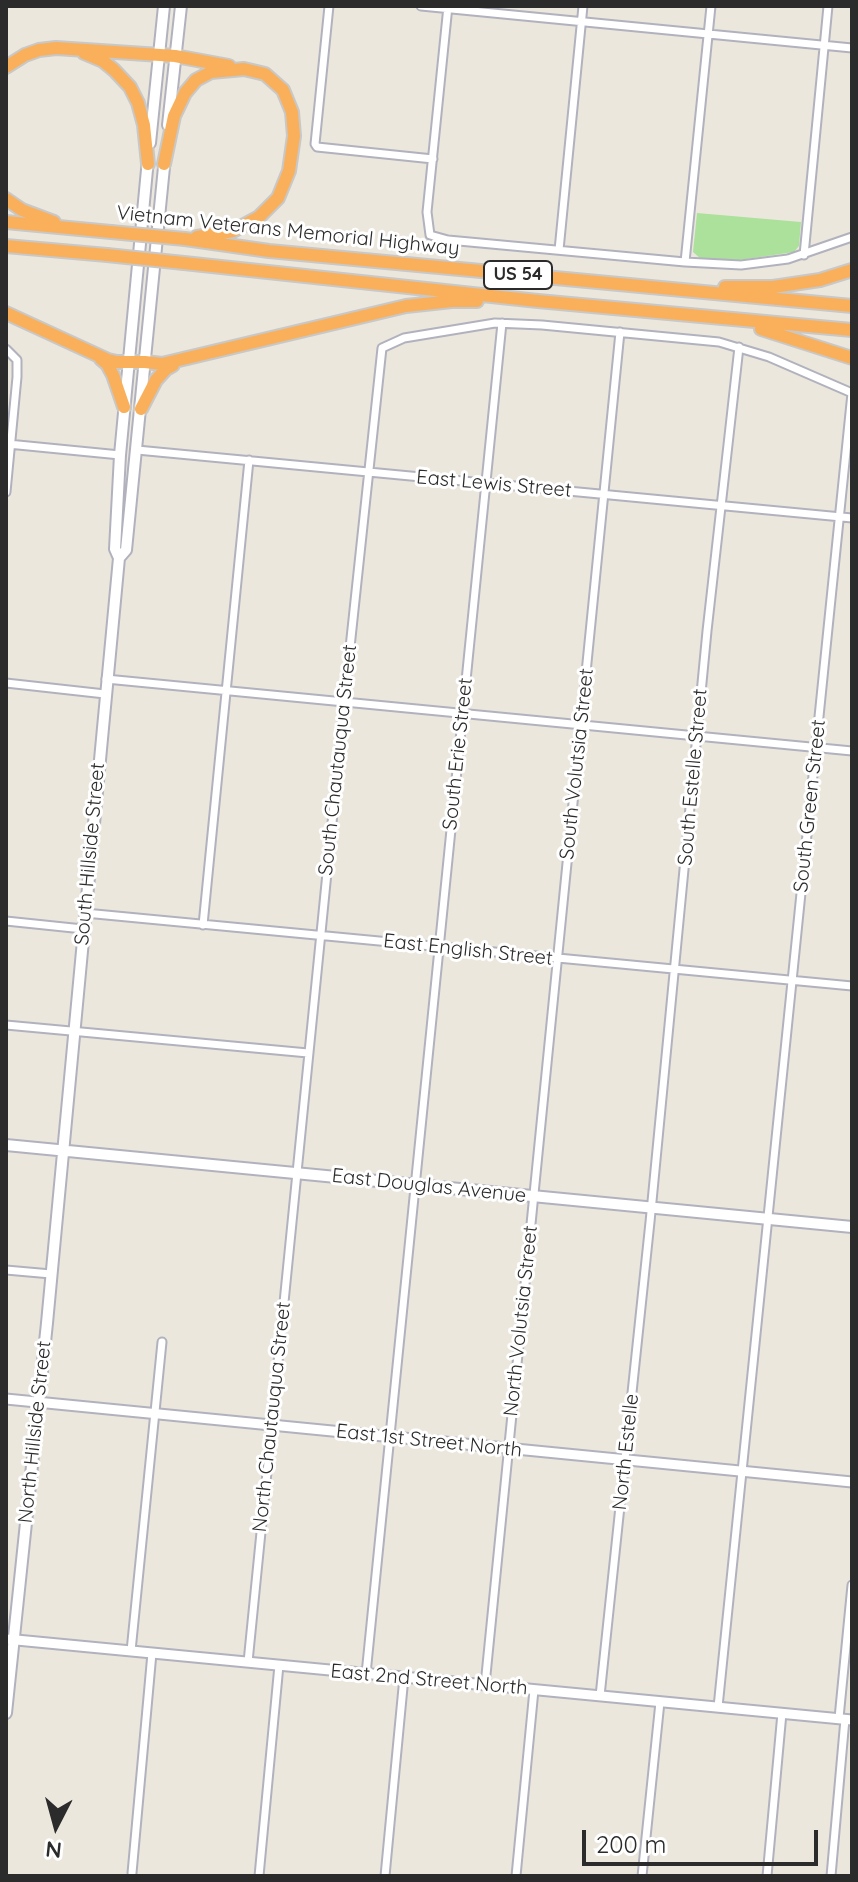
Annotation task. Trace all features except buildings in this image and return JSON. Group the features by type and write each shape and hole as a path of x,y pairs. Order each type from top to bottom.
{"highway":[{"path":"70,49 103,61 130,87 144,125 148,164"},
{"path":"6,67 39,50 175,56 265,74 283,90 292,112 294,136 289,171 278,198 259,217 233,231 185,239"},
{"path":"164,164 174,116 185,93 196,80 211,72 244,69"},
{"path":"6,199 22,210 68,227"},
{"name":"Vietnam Veterans Memorial Highway","path":"6,222 185,239 269,251 852,306"},
{"name":"US 54","path":"6,246 852,330"},
{"path":"674,289 773,287 820,280 852,270"},
{"path":"6,313 117,362 162,364 406,306 452,301 538,301"},
{"path":"703,317 769,331 852,358"},
{"path":"96,355 107,364 113,375 124,407"},
{"path":"141,409 156,380 166,369 180,361"}],"main road":[{"name":"South Hillside Street","path":"62,1150 119,558 115,549 128,362 164,6"},
{"name":"South Hillside Street","path":"119,558 126,550 181,6"},
{"name":"East Douglas Avenue","path":"6,1145 852,1227"},
{"name":"North Hillside Street","path":"6,1713 10,1639 39,1402 62,1150"}],"street":[{"path":"329,6 315,144 321,148 433,159"},
{"path":"421,6 852,48"},
{"path":"559,250 583,6"},
{"path":"685,262 711,6"},
{"path":"804,255 828,6"},
{"path":"448,7 427,212 430,235 448,240 741,265 804,255 852,237"},
{"path":"502,323 719,342 804,371 852,393"},
{"name":"South Chautauqua Street","path":"296,1173 382,348 404,338 502,323"},
{"name":"South Erie Street","path":"366,1674 502,323"},
{"name":"South Volutsia Street","path":"534,1196 620,332"},
{"name":"South Estelle Street","path":"652,1207 697,736 739,347"},
{"path":"6,349 17,360 6,492"},
{"name":"South Green Street","path":"718,1707 852,393"},
{"path":"8,444 120,455"},
{"name":"East Lewis Street","path":"137,450 852,518"},
{"path":"203,925 249,460"},
{"path":"106,679 852,751"},
{"path":"6,683 105,694"},
{"name":"East English Street","path":"85,913 852,986"},
{"path":"6,921 83,929"},
{"path":"6,1025 308,1053"},
{"name":"North Chautauqua Street","path":"248,1662 296,1173"},
{"name":"North Volutsia Street","path":"485,1685 534,1196"},
{"name":"North Estelle","path":"600,1696 652,1207"},
{"path":"6,1270 51,1274"},
{"path":"131,1651 162,1342"},
{"name":"East 1st Street North","path":"6,1399 852,1482"},
{"path":"831,1876 846,1719 852,1585"},
{"name":"East 2nd Street North","path":"10,1639 846,1719"},
{"path":"132,1873 152,1653"},
{"path":"259,1876 279,1665"},
{"path":"385,1876 404,1677"},
{"path":"516,1876 534,1690"},
{"path":"642,1876 660,1702"},
{"path":"767,1876 782,1713"}],"green space":[{"path":"697,213 801,222 799,246 794,252 740,260 702,260 693,252"}]}
